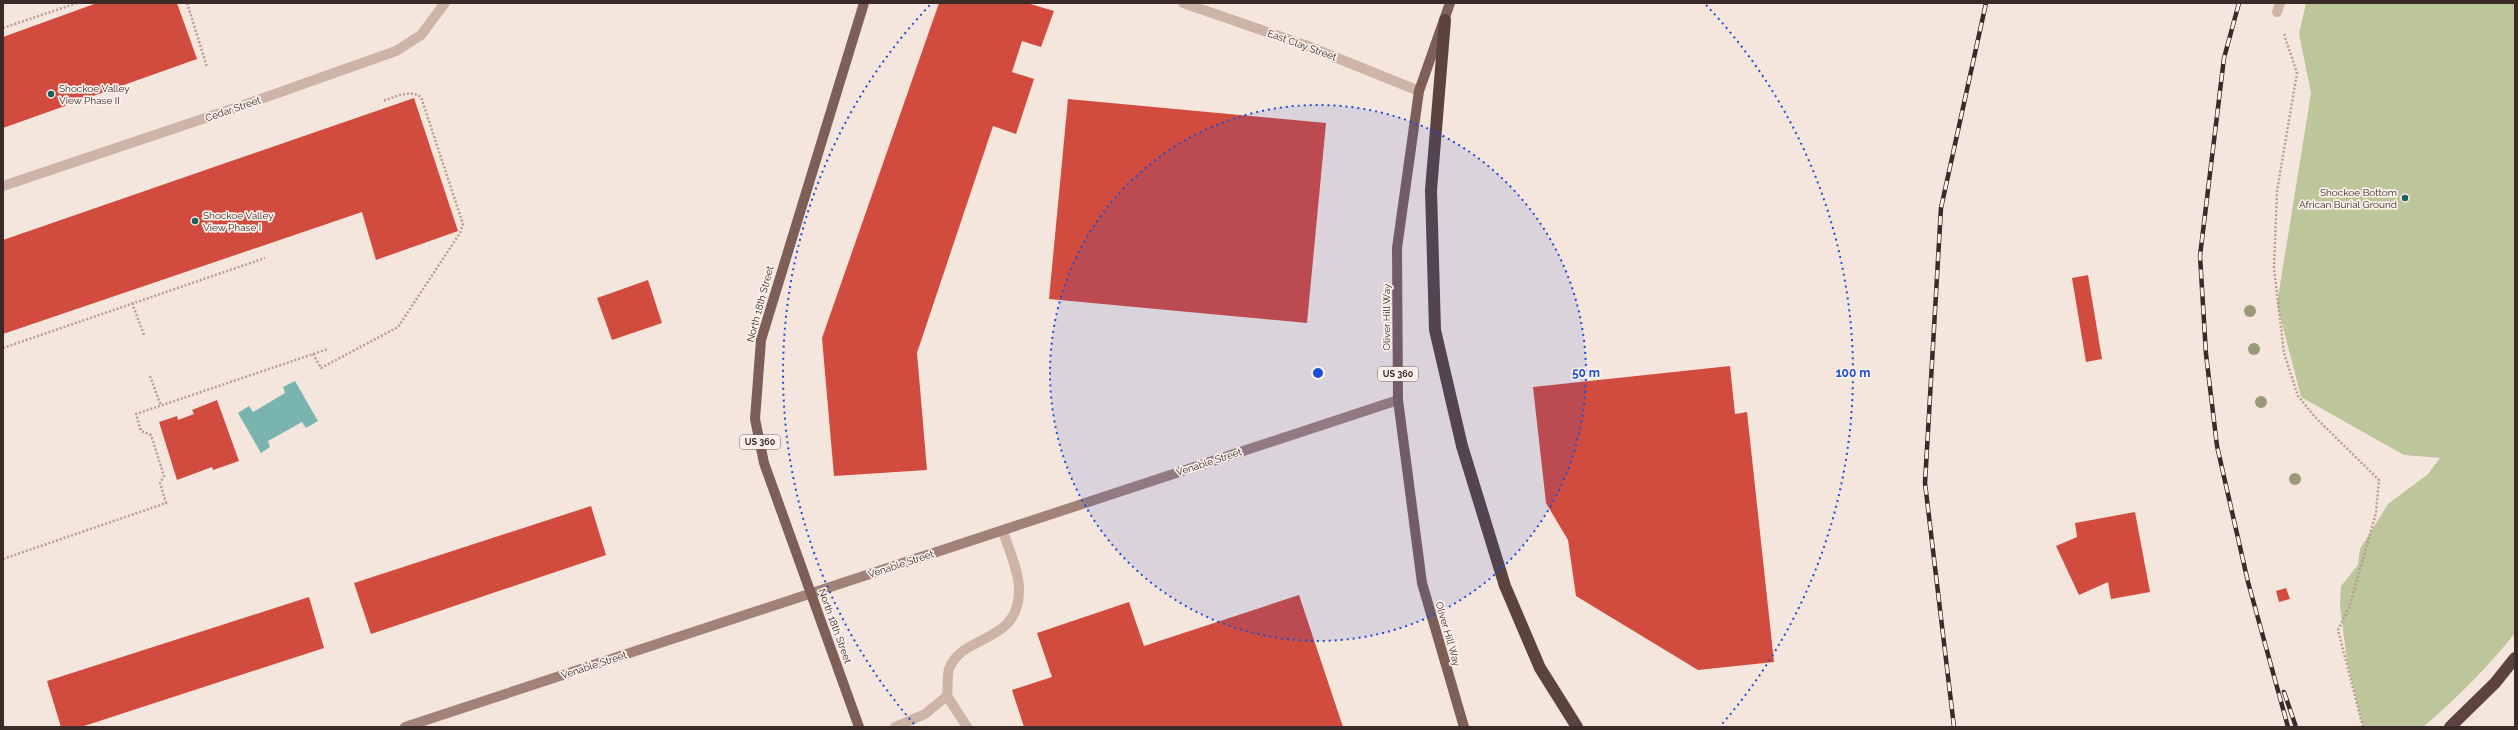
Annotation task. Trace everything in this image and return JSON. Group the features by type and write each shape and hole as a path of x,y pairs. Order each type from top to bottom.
{"highway":[{"path":"1445,20 1431,190 1435,330 1462,446 1505,586 1540,668 1577,727"},
{"path":"2450,727 2495,683 2515,658"}],"main road":[{"name":"North 18th Street","path":"859,727 764,463 756,419 756,383 761,340 864,3"},
{"name":"Oliver Hill Way","path":"1450,3 1419,91 1397,248 1398,400 1422,583 1464,727"},
{"name":"Venable Street","path":"405,727 1398,400"}],"street":[{"name":"Cedar Street","path":"3,186 241,106 396,51 421,34 445,3"},
{"name":"East Clay Street","path":"1183,3 1305,45 1419,91"},
{"path":"966,727 947,696 949,668 960,654 1000,631 1018,610 1019,588 1002,531"},
{"path":"895,727 925,714 947,696"}],"path":[{"path":"3,27 77,3"},
{"path":"187,3 207,67"},
{"path":"2278,8 2297,72 2277,191 2274,268 2284,353 2298,396 2315,417 2379,480 2376,513 2349,608 2338,630 2363,727"},
{"path":"313,354 321,368 398,327 462,228 463,224 421,97 415,93 408,93 383,101"},
{"path":"3,348 265,258"},
{"path":"132,303 144,335"},
{"path":"3,559 166,503 160,484 164,476 151,435 141,431 136,414 328,349"},
{"path":"150,376 161,406"}],"green space":[{"name":"Shockoe Bottom African Burial Ground","path":"2306,3 2515,3 2515,633 2471,682 2423,727 2363,727 2347,661 2340,606 2341,586 2358,565 2360,549 2388,504 2428,474 2440,458 2404,455 2301,397 2277,304 2311,93 2299,34"}],"water":[{"path":"295,381 318,421 306,428 302,422 268,441 270,447 261,453 238,413 249,406 253,412 285,393 283,387"}],"building":[{"name":"Shockoe Valley View Phase II","path":"97,3 177,3 197,59 3,128 3,37"},
{"path":"939,3 1027,3 1054,11 1041,47 1022,41 1012,72 1034,79 1016,134 993,126 917,353 927,470 834,476 822,338"},
{"name":"Shockoe Valley View Phase I","path":"414,98 458,231 376,260 362,212 3,334 3,240"},
{"path":"1068,99 1326,123 1307,323 1049,299"},
{"path":"2088,275 2102,359 2086,362 2072,278"},
{"path":"648,280 662,323 612,340 597,298"},
{"path":"1730,366 1735,414 1747,412 1774,662 1698,670 1576,596 1568,540 1546,503 1533,387"},
{"path":"217,400 239,461 213,470 212,467 177,480 159,422 177,416 178,420 194,414 192,410"},
{"path":"591,506 606,555 371,634 354,583"},
{"path":"2135,512 2150,592 2111,599 2108,582 2079,595 2056,546 2077,537 2075,523"},
{"path":"2286,588 2290,599 2279,602 2276,591"},
{"path":"1299,595 1343,727 1024,727 1012,690 1052,677 1037,633 1129,602 1144,646"},
{"path":"309,597 324,648 81,727 61,727 47,681"}],"railway":[{"path":"1954,727 1925,483 1941,208 1986,3"},
{"path":"2239,3 2224,58 2200,256 2206,354 2217,446 2248,582 2288,727"},
{"path":"2284,692 2296,727"}],"place":[{"name":"Shockoe Valley View Phase II","path":"51,94"},
{"name":"Shockoe Bottom African Burial Ground","path":"2405,198"},
{"name":"Shockoe Valley View Phase I","path":"195,221"}]}
